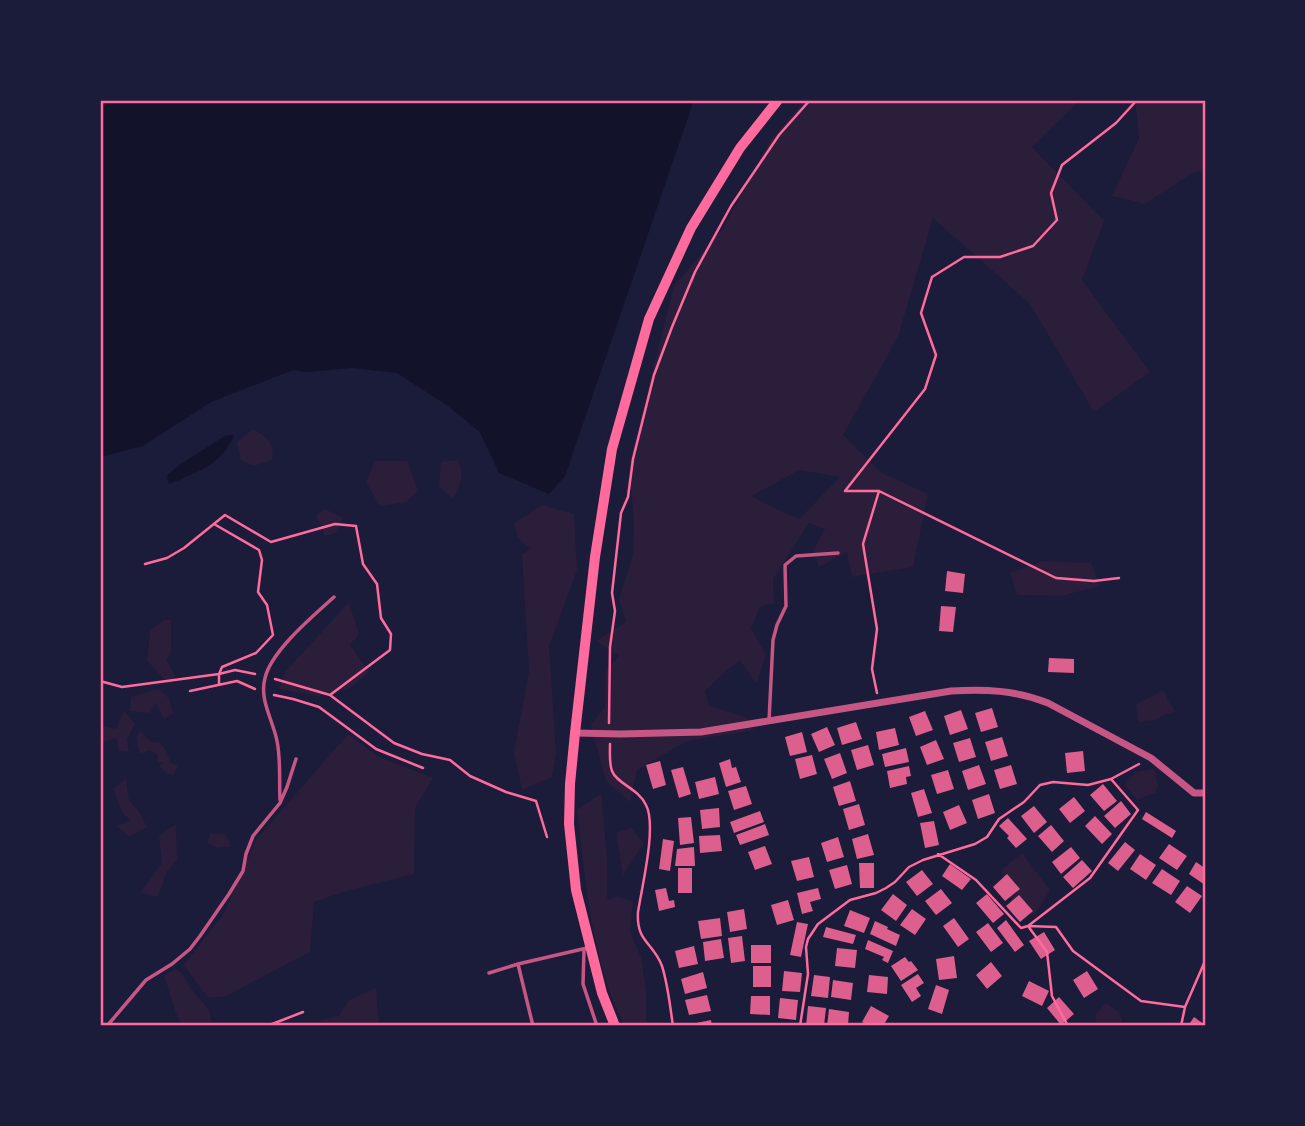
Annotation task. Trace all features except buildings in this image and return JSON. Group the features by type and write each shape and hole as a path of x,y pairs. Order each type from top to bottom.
{"main road":[{"path":"615,1026 586,948 569,824 575,733 595,557 612,450 649,319 691,228 740,148 778,100"}],"street":[{"path":"575,733 701,732 951,691 972,689 1008,692 1048,703 1150,758 1194,793 1205,793"}],"lane":[{"path":"769,721 773,640 786,606 785,565 796,556 838,553"},
{"path":"280,803 277,742 263,692 265,676 272,662 296,631 334,597"},
{"path":"107,1026 146,980 172,964 195,943 243,871 253,836 280,803 296,759"},
{"path":"489,974 518,964 586,948 583,984 597,1026"},
{"path":"518,964 533,1026"}],"path":[{"path":"673,1026 662,966 642,937 638,925 650,831 649,813 639,795 613,773 611,766 610,647 615,611 612,593 621,513 628,497 633,459 654,375 695,272 731,206 779,135 810,100"},
{"path":"1119,578 1094,581 1056,578 879,491 845,491 925,389 936,355 921,313 932,277 964,257 1000,257 1034,246 1057,220 1051,193 1062,165 1116,123 1137,100"},
{"path":"878,702 872,669 877,629 863,544 879,491"},
{"path":"145,564 167,558 184,548 225,515 271,542 335,524 356,526 363,564 377,584 381,618 391,634 390,650 330,695"},
{"path":"214,524 259,550 262,560 258,592 267,605 273,635 256,653 222,667 219,684"},
{"path":"100,681 122,687 235,670 330,695 394,743 422,754 450,760 470,776 506,792 536,801 547,836"},
{"path":"191,691 237,681 263,692 319,707 376,748 423,768"},
{"path":"800,1026 808,974 808,939 818,925 850,900 886,888 909,867 938,854 982,841 999,819 1047,782 1088,785 1111,779 1150,758"},
{"path":"1028,926 1090,878 1138,810 1111,779"},
{"path":"938,854 976,880 1021,928 1056,927 1073,951 1141,1002 1185,1007"},
{"path":"1028,926 1047,952 1052,996 1068,1026"},
{"path":"1181,1026 1185,1007 1205,961"},
{"path":"267,1026 303,1012"}],"shaded area":[{"path":"100,100 694,100 565,476 549,494 499,473 480,432 448,406 397,373 352,368 305,372 293,370 211,402 143,446 100,457"},
{"path":"805,100 1080,100 1032,147 1104,221 1082,280 1150,372 1094,412 1030,304 933,218 898,337 843,435 882,473 928,494 913,567 852,577 847,552 819,567 813,551 825,529 809,523 773,579 774,603 760,607 751,628 766,655 756,684 740,660 705,691 709,706 746,717 754,730 687,741 637,770 630,802 606,781 591,724 605,707 606,670 619,656 596,641 626,622 619,599 633,555 634,522 629,464 674,286 723,228 770,141","holes":["799,470 840,477 799,519 752,496"]},
{"path":"1135,100 1205,100 1205,171 1192,173 1145,204 1112,196 1139,138"},
{"path":"253,429 268,441 273,454 272,460 253,466 241,460 237,442"},
{"path":"234,435 216,461 169,484 167,476 179,465 225,436"},
{"path":"458,460 461,480 453,499 439,486 441,462"},
{"path":"375,461 407,461 418,490 407,502 380,506 366,482"},
{"path":"542,505 574,514 577,570 549,646 556,753 552,777 522,790 514,752 529,671 522,554 530,549 518,538 514,523"},
{"path":"325,509 343,518 336,533 325,536 316,515"},
{"path":"1043,561 1091,563 1100,586 1061,596 1017,595 1010,573"},
{"path":"349,602 359,634 350,645 369,672 350,688 319,696 279,689 285,672"},
{"path":"163,620 171,620 171,654 166,659 175,675 170,685 147,661 150,631"},
{"path":"158,689 169,698 173,714 164,719 156,703 150,713 130,711 131,697"},
{"path":"1164,690 1176,712 1156,720 1138,722 1136,704"},
{"path":"124,710 135,724 127,739 129,752 118,751 117,738 100,743 100,725 116,729"},
{"path":"140,731 151,742 160,743 170,762 178,766 174,775 168,774 159,766 163,763 158,762 157,754 149,750 140,754 136,738"},
{"path":"348,734 377,756 433,778 415,808 414,874 314,902 310,952 226,996 208,998 184,965 223,915 256,840"},
{"path":"1154,769 1158,786 1155,793 1137,800 1125,785 1135,772"},
{"path":"126,779 129,800 147,827 129,837 117,826 130,821 122,812 113,789"},
{"path":"601,793 607,857 607,899 618,897 633,901 630,932 641,957 646,990 646,1022 661,1026 625,1026 604,976 597,949 577,810"},
{"path":"176,824 177,860 166,873 158,897 140,893 162,863 159,836"},
{"path":"631,828 644,843 623,875 616,833"},
{"path":"211,833 225,834 232,846 217,848 207,842"},
{"path":"1022,853 1050,890 1034,916 1013,904 1001,870"},
{"path":"176,969 182,973 190,988 209,1010 212,1025 182,1026 164,975"},
{"path":"376,988 379,1026 319,1026 320,1020 339,1016 348,1001"},
{"path":"1106,1003 1119,1012 1124,1026 1097,1026 1095,1015"}]}
